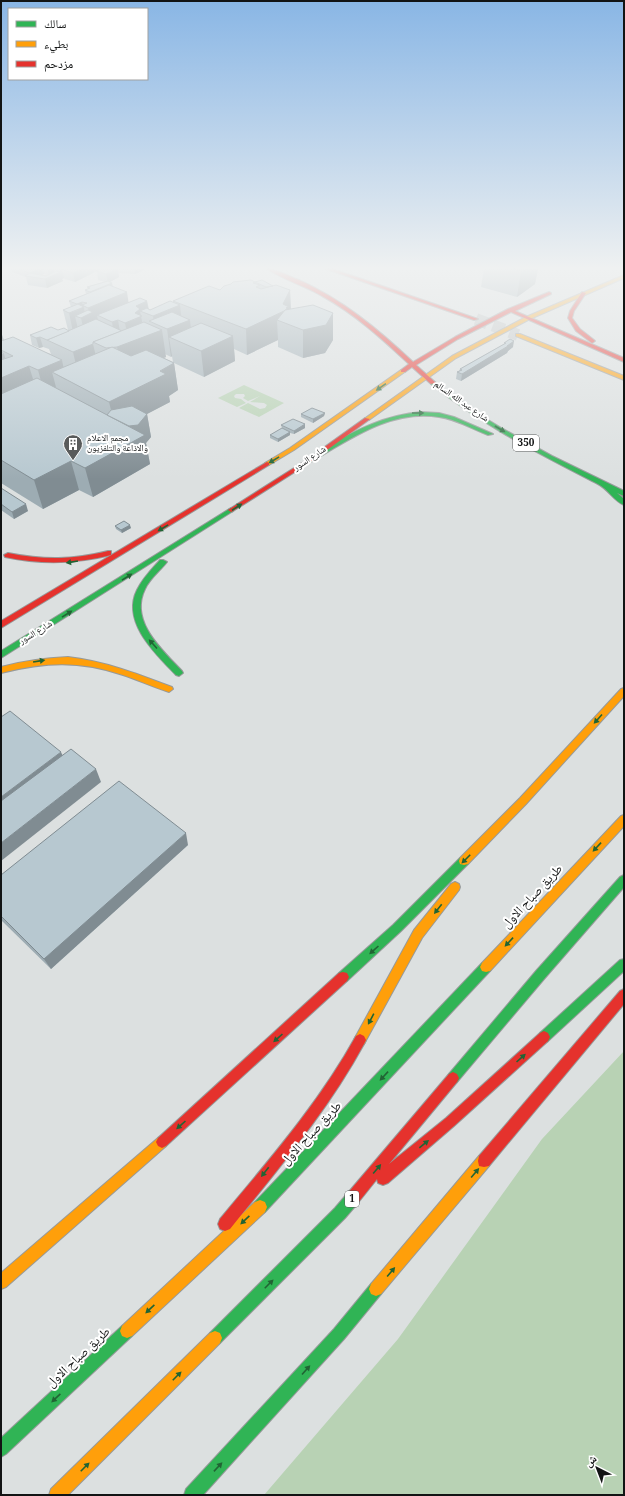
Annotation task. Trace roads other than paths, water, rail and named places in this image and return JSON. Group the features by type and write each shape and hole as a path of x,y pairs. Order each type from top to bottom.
{"main road":[{"name":"شارع عبد الله السالم","path":"384,339 444,392 485,420 552,458 624,494"},
{"name":"شارع السور","path":"1,626 292,449 413,364 455,339"},
{"name":"شارع السور","path":"1,655 307,462 426,376 454,357 489,339"},
{"path":"527,339 624,378"},
{"path":"575,339 623,360"},
{"path":"590,339 623,360"},
{"path":"307,462 390,417 421,413 450,418 552,458"},
{"path":"602,484 624,503"},
{"path":"179,673 145,635 139,623 138,599 144,583 191,536"},
{"path":"8,555 46,563 68,563 136,544"},
{"path":"1,670 17,664 49,659 84,660 128,673 169,690"},
{"path":"1,1282 129,1172 392,934 523,801 624,690"},
{"path":"470,868 523,801"},
{"name":"طريق صباح الاول","path":"1,1450 270,1197 624,819"},
{"path":"184,1277 311,1116 350,1060 390,983 418,934 461,880"},
{"name":"1","path":"57,1495 340,1213 540,975 624,880"},
{"path":"340,1213 450,1122 624,964"},
{"path":"192,1495 339,1334 624,996"}],"place":[{"name":"مجمع الاعلام والاذاعة والتلفزيون","path":"73,461"}]}
